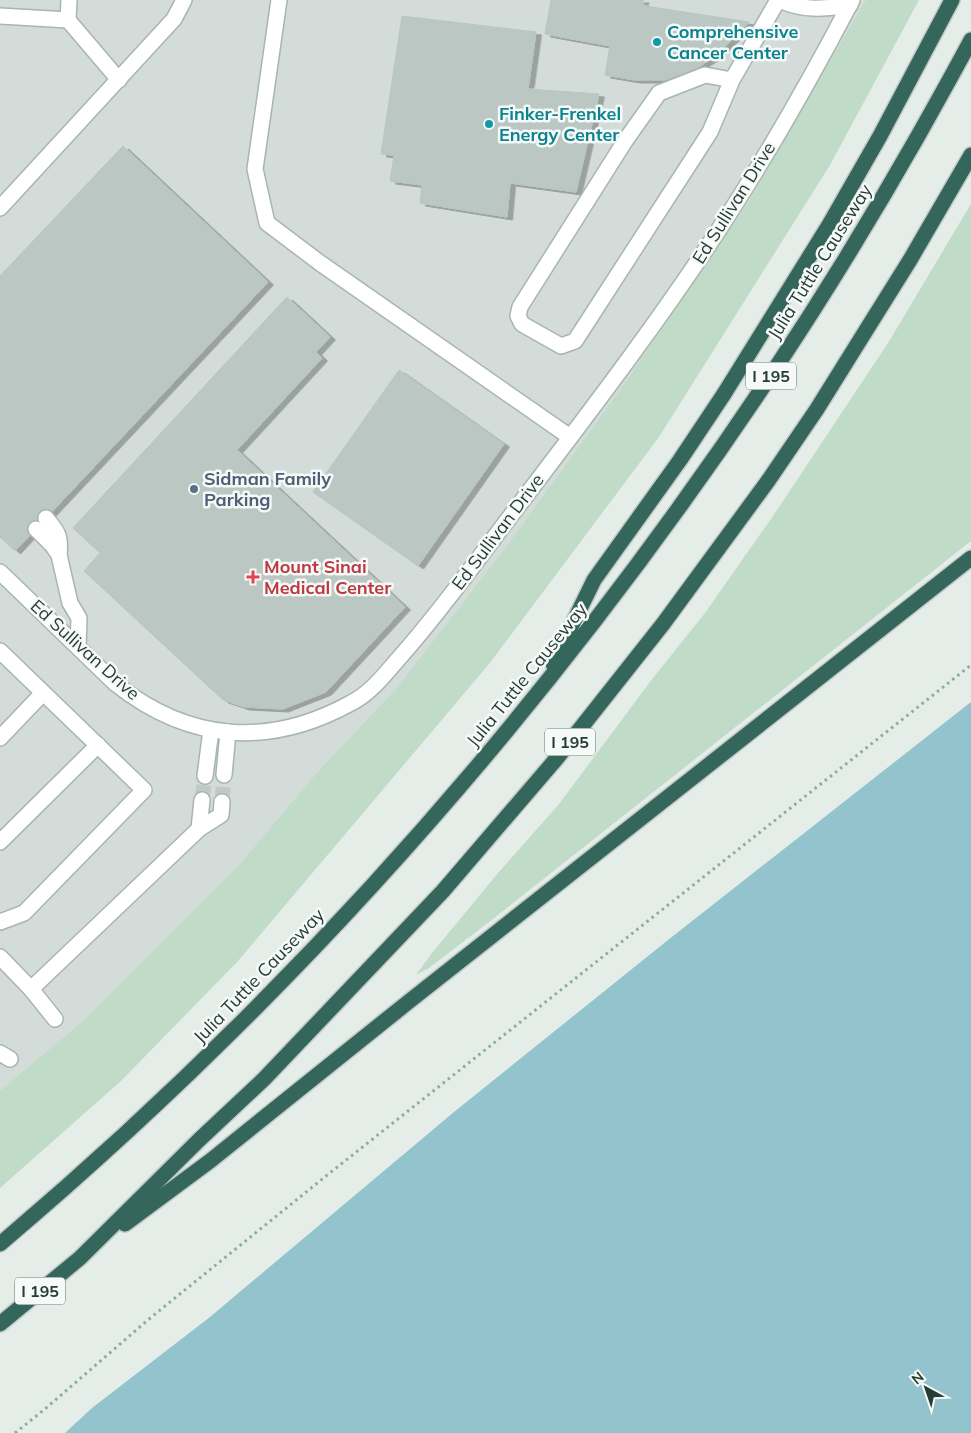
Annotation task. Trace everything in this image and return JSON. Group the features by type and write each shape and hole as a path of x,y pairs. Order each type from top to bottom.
{"highway":[{"path":"540,691 594,580 680,460 783,301 880,136 952,0"},
{"name":"Julia Tuttle Causeway","path":"0,1244 195,1069 285,978 376,883 540,691 691,493 788,350 884,195 971,40"},
{"name":"I 195","path":"0,1324 80,1258 199,1140 264,1079 443,891 557,758 663,624 768,481 817,409 915,252 971,154"},
{"path":"80,1258 210,1160 971,558"}],"street":[{"path":"69,0 68,20 119,80"},
{"path":"0,208 174,19 184,0"},
{"path":"279,0 255,169 267,224 570,437"},
{"path":"732,80 705,75 659,93 625,141 520,307 518,316 522,324 561,346 576,341 710,132 732,80 778,0 804,8 825,8 851,3"},
{"name":"Ed Sullivan Drive","path":"0,572 116,684 131,696 174,720 211,730 228,732 279,731 303,725 354,702 372,687 422,632 645,335 729,214 800,95 851,3"},
{"path":"0,16 68,20"},
{"path":"46,518 57,531 61,542 59,555"},
{"path":"36,529 59,555 70,603 79,618 78,646"},
{"path":"0,651 144,790 24,913 0,922"},
{"path":"0,738 43,693"},
{"path":"205,776 211,730"},
{"path":"224,775 228,732"},
{"path":"0,842 98,746"},
{"path":"199,829 202,800"},
{"path":"31,989 199,829 221,815 222,802"},
{"path":"0,957 31,989 55,1019"}],"path":[{"path":"15,1433 45,1410 149,1319 311,1188 971,665"}],"shaded area":[{"name":"Mount Sinai Medical Center","path":"0,0 892,0 423,684 0,1109"}],"green space":[{"path":"866,0 919,0 830,165 659,437 489,664 238,961 121,1081 0,1188 0,1091 82,1022 241,863 316,774 397,688 507,546 621,389 749,201"},
{"path":"971,204 971,541 489,922 429,968 416,975 498,873 559,804 653,678 705,613 773,516 888,343"}],"water":[{"path":"971,702 971,1433 65,1433 92,1408 210,1317 454,1112 668,940"}],"building":[{"name":"Comprehensive Cancer Center","path":"551,0 644,0 642,1 645,6 749,22 718,54 690,73 664,80 635,80 605,75 610,46 545,34"},
{"name":"Finker-Frenkel Energy Center","path":"402,16 536,32 528,89 599,94 576,192 510,183 507,217 420,203 422,185 390,181 394,155 381,154"},
{"path":"123,146 268,282 15,551 0,537 0,276"},
{"name":"Sidman Family Parking","path":"287,297 330,337 316,352 322,358 237,450 405,607 326,692 283,709 244,707 223,700 84,571 100,553 73,528"},
{"path":"399,370 504,444 418,566 313,492"}],"tunnel":[{"path":"222,802 224,775"},
{"path":"202,800 205,776"}],"place":[{"name":"Comprehensive Cancer Center","path":"657,42"},
{"name":"Finker-Frenkel Energy Center","path":"489,124"},
{"name":"Sidman Family Parking","path":"194,489"},
{"name":"Mount Sinai Medical Center","path":"253,577"}]}
